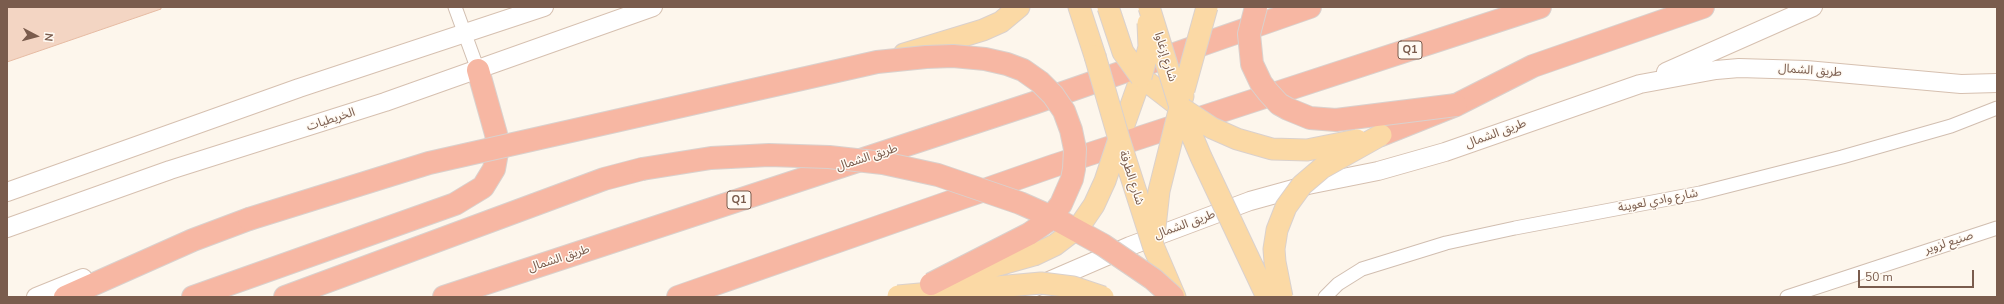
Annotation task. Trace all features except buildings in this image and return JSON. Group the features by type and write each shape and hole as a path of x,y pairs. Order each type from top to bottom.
{"highway":[{"path":"1256,7 1249,34 1248,45 1252,64 1261,83 1268,92 1279,104 1295,112 1310,118 1336,120 1456,106"},
{"name":"طريق الشمال","path":"444,297 1034,103 1310,7"},
{"name":"Q1","path":"678,297 1053,166 1540,7"},
{"path":"1381,135 1456,106 1534,66 1703,7"},
{"path":"65,297 193,240 248,219 429,163 877,62 947,56 976,58 1006,64 1031,75 1048,89 1064,111 1071,130 1074,149 1074,169 1068,189 1061,204 1049,220 1029,234 931,284 897,297"},
{"path":"193,297 455,204 483,187 494,169 498,147 496,134 478,70"},
{"path":"285,297 597,181 642,169 711,158 769,155 829,157 868,161 938,175 1020,203 1054,218 1103,245 1152,279 1174,297"}],"main road":[{"path":"7,192 299,88 544,7"},
{"name":"الخريطيات","path":"7,228 170,170 309,127 478,70 653,7"},
{"path":"877,62 983,30 1001,22 1019,7"},
{"name":"شارع الطرفة","path":"1079,7 1154,248 1174,297"},
{"path":"1108,7 1123,52 1141,78 1203,123 1224,134 1250,144 1272,149 1296,151 1318,149 1381,135"},
{"path":"931,284 1020,260 1045,250 1064,239 1080,224 1094,205 1105,181 1141,78 1149,47 1150,32 1146,7"},
{"name":"شارع إزغاوا","path":"1150,7 1180,107"},
{"path":"1154,248 1158,197 1200,27 1207,7"},
{"path":"1640,84 1813,7"},
{"name":"طريق الشمال","path":"1012,297 1130,246 1250,201 1308,185 1378,171 1445,152 1640,84 1716,70 1739,68 1806,70 1961,84 1997,83"},
{"path":"1180,107 1201,158 1267,297"},
{"path":"1282,297 1274,249 1277,230 1286,207 1302,185 1322,168 1381,135"},
{"path":"36,297 132,258 193,240"},
{"path":"897,297 1041,283 1082,289 1103,297"}],"street":[{"path":"455,7 478,70"},
{"name":"شارع وادي لعوينة","path":"1325,297 1338,284 1362,270 1446,243 1515,228 1700,193 1842,157 1951,126 1997,108"},
{"name":"صنيع لزوير","path":"1787,297 1997,228"}]}
